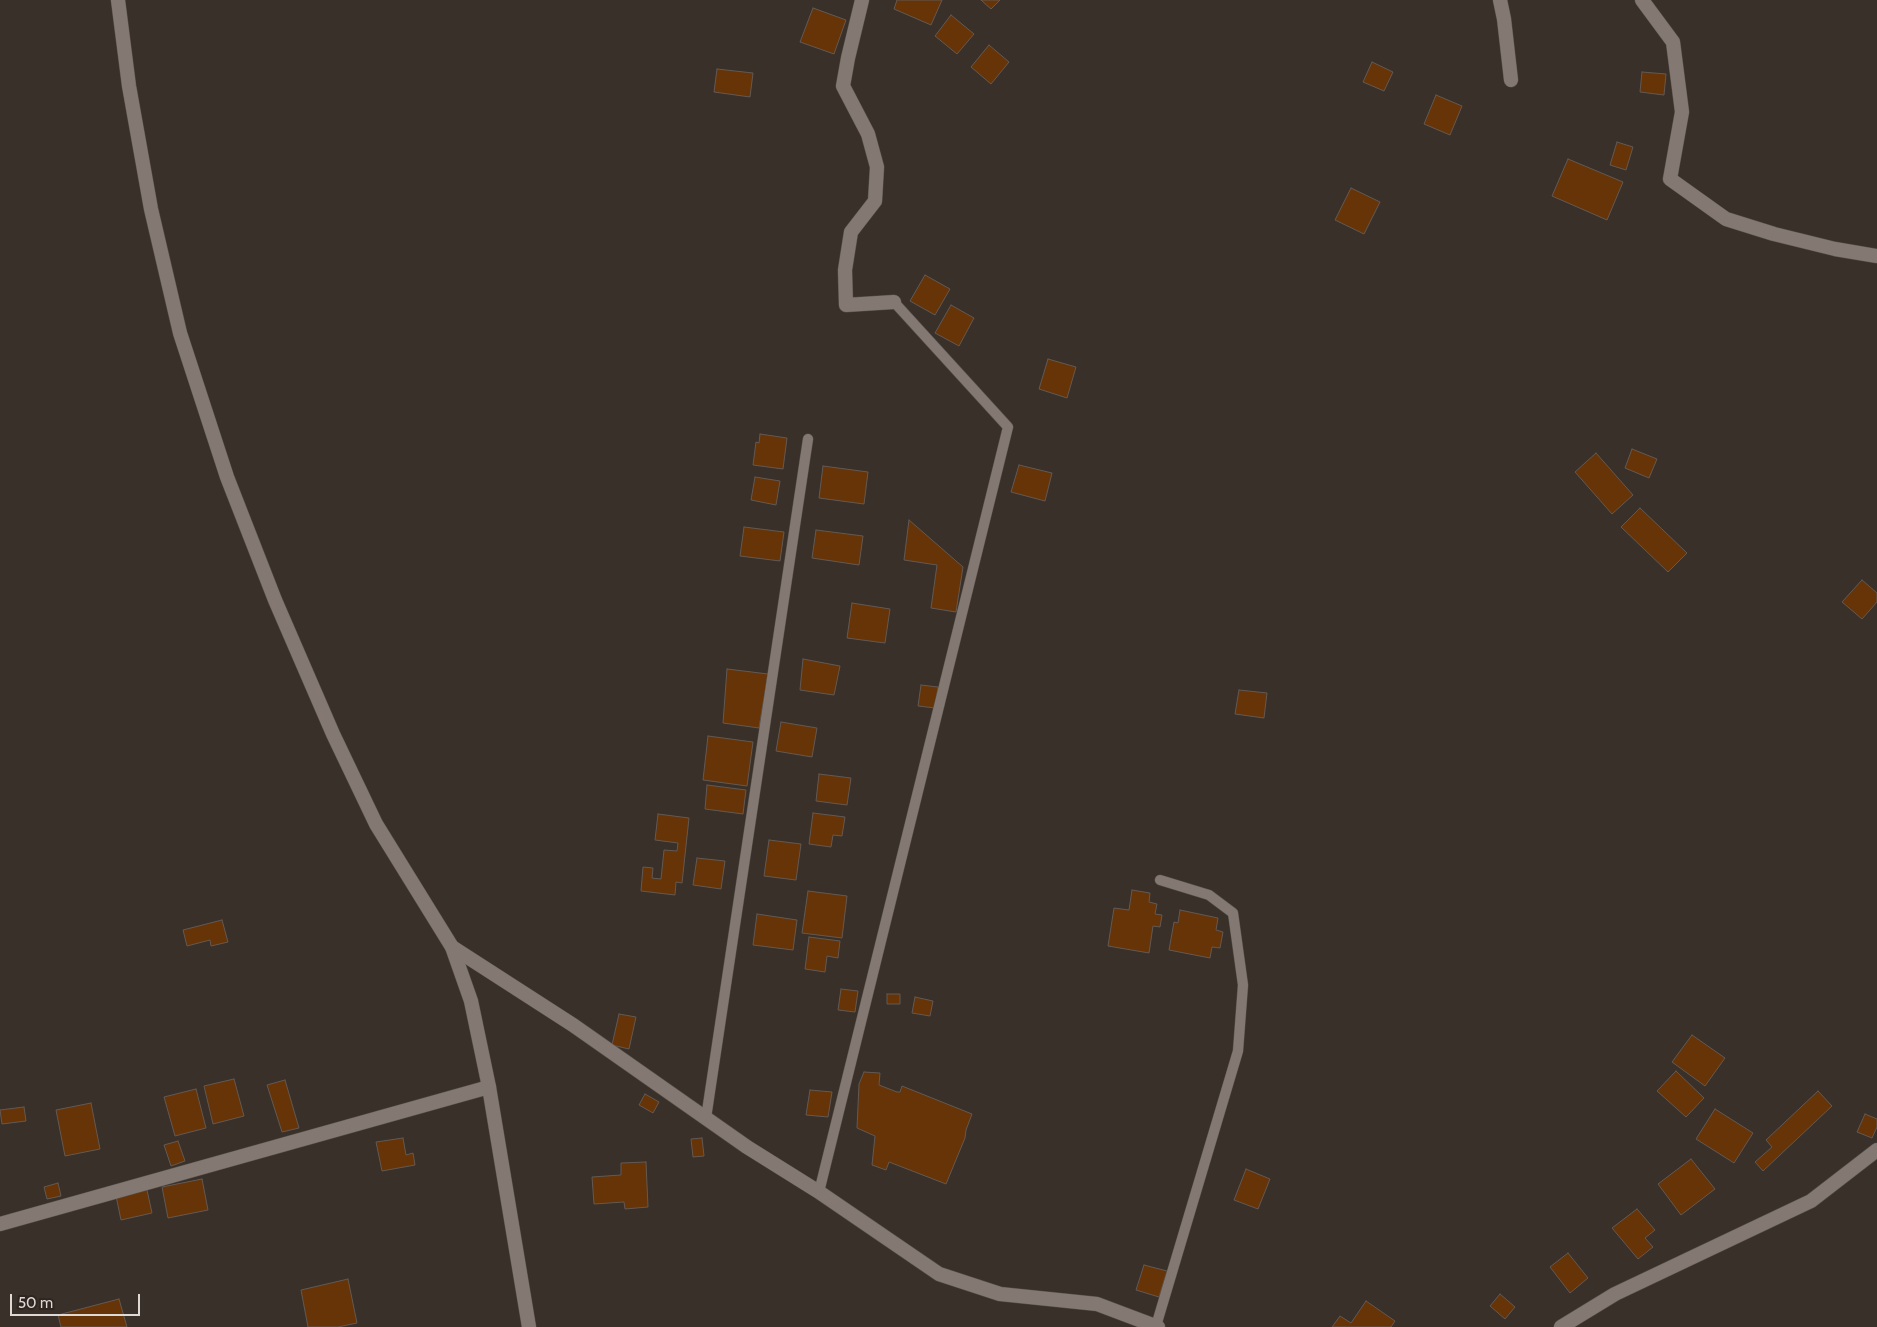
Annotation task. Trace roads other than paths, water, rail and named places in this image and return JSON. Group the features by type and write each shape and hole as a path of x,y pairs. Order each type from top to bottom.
{"street":[{"path":"118,0 130,86 151,209 180,333 227,477 275,600 337,742 376,824 452,947 471,1001 489,1087 529,1327"},
{"path":"862,0 843,86 868,134 877,167 875,201 851,232 846,270 846,305 894,302"},
{"path":"1500,0 1511,80"},
{"path":"1642,0 1673,42 1682,112 1670,179 1726,219 1774,234 1835,249 1877,256"},
{"path":"452,947 572,1025 747,1147 819,1192 939,1274 1000,1294 1097,1304 1157,1327"},
{"path":"0,1224 489,1087"},
{"path":"1561,1327 1615,1294 1810,1201 1877,1150"}],"lane":[{"path":"819,1192 1008,427 894,302"},
{"path":"706,1118 808,439"},
{"path":"1157,1327 1238,1051 1243,985 1233,913 1209,895 1160,880"}]}
